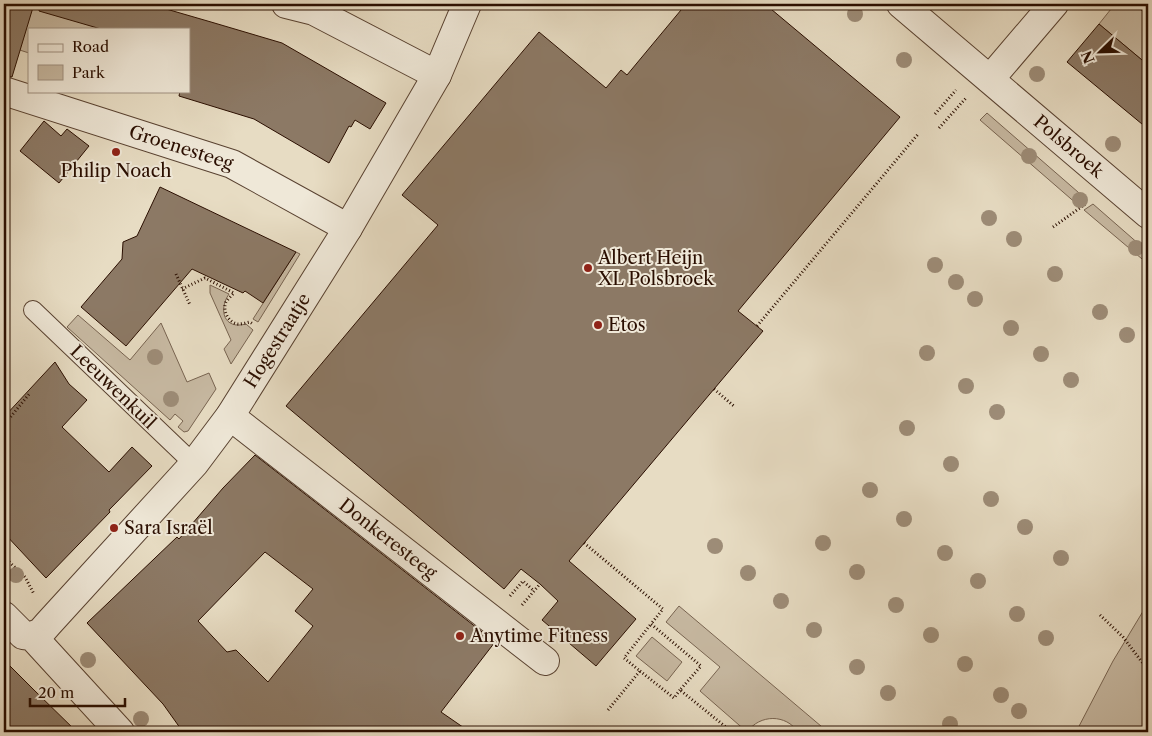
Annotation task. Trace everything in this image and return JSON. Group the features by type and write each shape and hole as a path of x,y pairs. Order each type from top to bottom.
{"street":[{"path":"286,4 314,12 437,75"},
{"name":"Hogestraatje","path":"40,630 194,464 230,416 348,228 437,75 467,4"},
{"name":"Polsbroek","path":"901,4 1148,214"},
{"path":"990,78 1054,4"},
{"name":"Groenesteeg","path":"4,91 232,164 348,228"},
{"name":"Donkeresteeg","path":"230,416 545,661"},
{"path":"4,616 22,635 40,630 120,732"}],"lane":[{"name":"Leeuwenkuil","path":"33,310 194,464"}],"path":[{"path":"1145,4 1148,7"},
{"path":"939,128 969,94 990,78"},
{"path":"935,114 959,85"},
{"path":"757,326 918,133"},
{"path":"1054,228 1092,199"},
{"path":"176,274 190,305"},
{"path":"182,289 205,278 234,293 225,305 229,319 236,324 250,322 255,326"},
{"path":"714,389 735,407"},
{"path":"4,425 30,393"},
{"path":"584,543 663,609 651,624 624,658 674,698 701,666 651,624"},
{"path":"525,601 540,584"},
{"path":"1100,615 1123,637 1148,670"},
{"path":"608,710 640,671"},
{"path":"680,690 732,732"}],"green space":[{"path":"4,4 41,4 122,28 28,28 28,53 4,45"},
{"path":"1115,4 1134,4 1148,16 1148,65 1099,24"},
{"path":"987,113 1086,199 1078,205 980,120"},
{"path":"1093,204 1148,252 1148,264 1084,210"},
{"path":"296,252 300,254 258,322 253,319"},
{"path":"210,285 229,294 224,306 225,317 228,321 239,325 246,324 253,330 231,364 224,349 231,340 210,293"},
{"path":"78,315 130,360 161,323 187,382 209,373 216,389 188,431 184,432 178,427 183,421 175,414 170,420 67,327"},
{"path":"1148,603 1148,732 1076,732 1113,661"},
{"path":"679,606 828,732 798,732 793,726 780,719 766,719 752,726 747,732 700,691 720,667 666,622"},
{"path":"652,637 682,662 667,681 636,656"}],"building":[{"path":"4,4 34,4 12,77 4,76"},
{"path":"40,4 149,4 282,43 386,103 370,129 355,120 351,127 349,126 329,163 254,119 179,96 180,92 190,92 190,28 98,28 39,11"},
{"name":"Albert Heijn XL Polsbroek","path":"686,4 765,4 900,117 738,311 763,331 569,561 636,619 596,666 542,620 558,601 540,584 521,569 504,589 286,406 438,225 402,195 539,32 606,88 621,70 627,75"},
{"path":"1099,24 1148,65 1148,129 1067,62"},
{"path":"44,121 61,136 67,129 89,146 59,183 20,151"},
{"path":"160,187 296,252 263,303 245,291 243,293 192,269 126,346 81,307 122,259 123,242 137,236"},
{"path":"55,362 69,384 87,400 62,427 109,472 132,447 152,466 46,578 4,533 4,417"},
{"path":"255,455 495,642 441,712 470,732 183,732 163,704 87,623 177,537 179,539 223,488","holes":["265,552 313,589 295,611 313,626 268,682 236,650 227,652 198,621"]},
{"path":"4,660 35,691 77,732 4,732"}],"place":[{"name":"Philip Noach","path":"116,152"},
{"name":"Albert Heijn XL Polsbroek","path":"588,268"},
{"name":"Etos","path":"598,325"},
{"name":"Sara Israël","path":"114,528"},
{"name":"Anytime Fitness","path":"460,636"}]}
